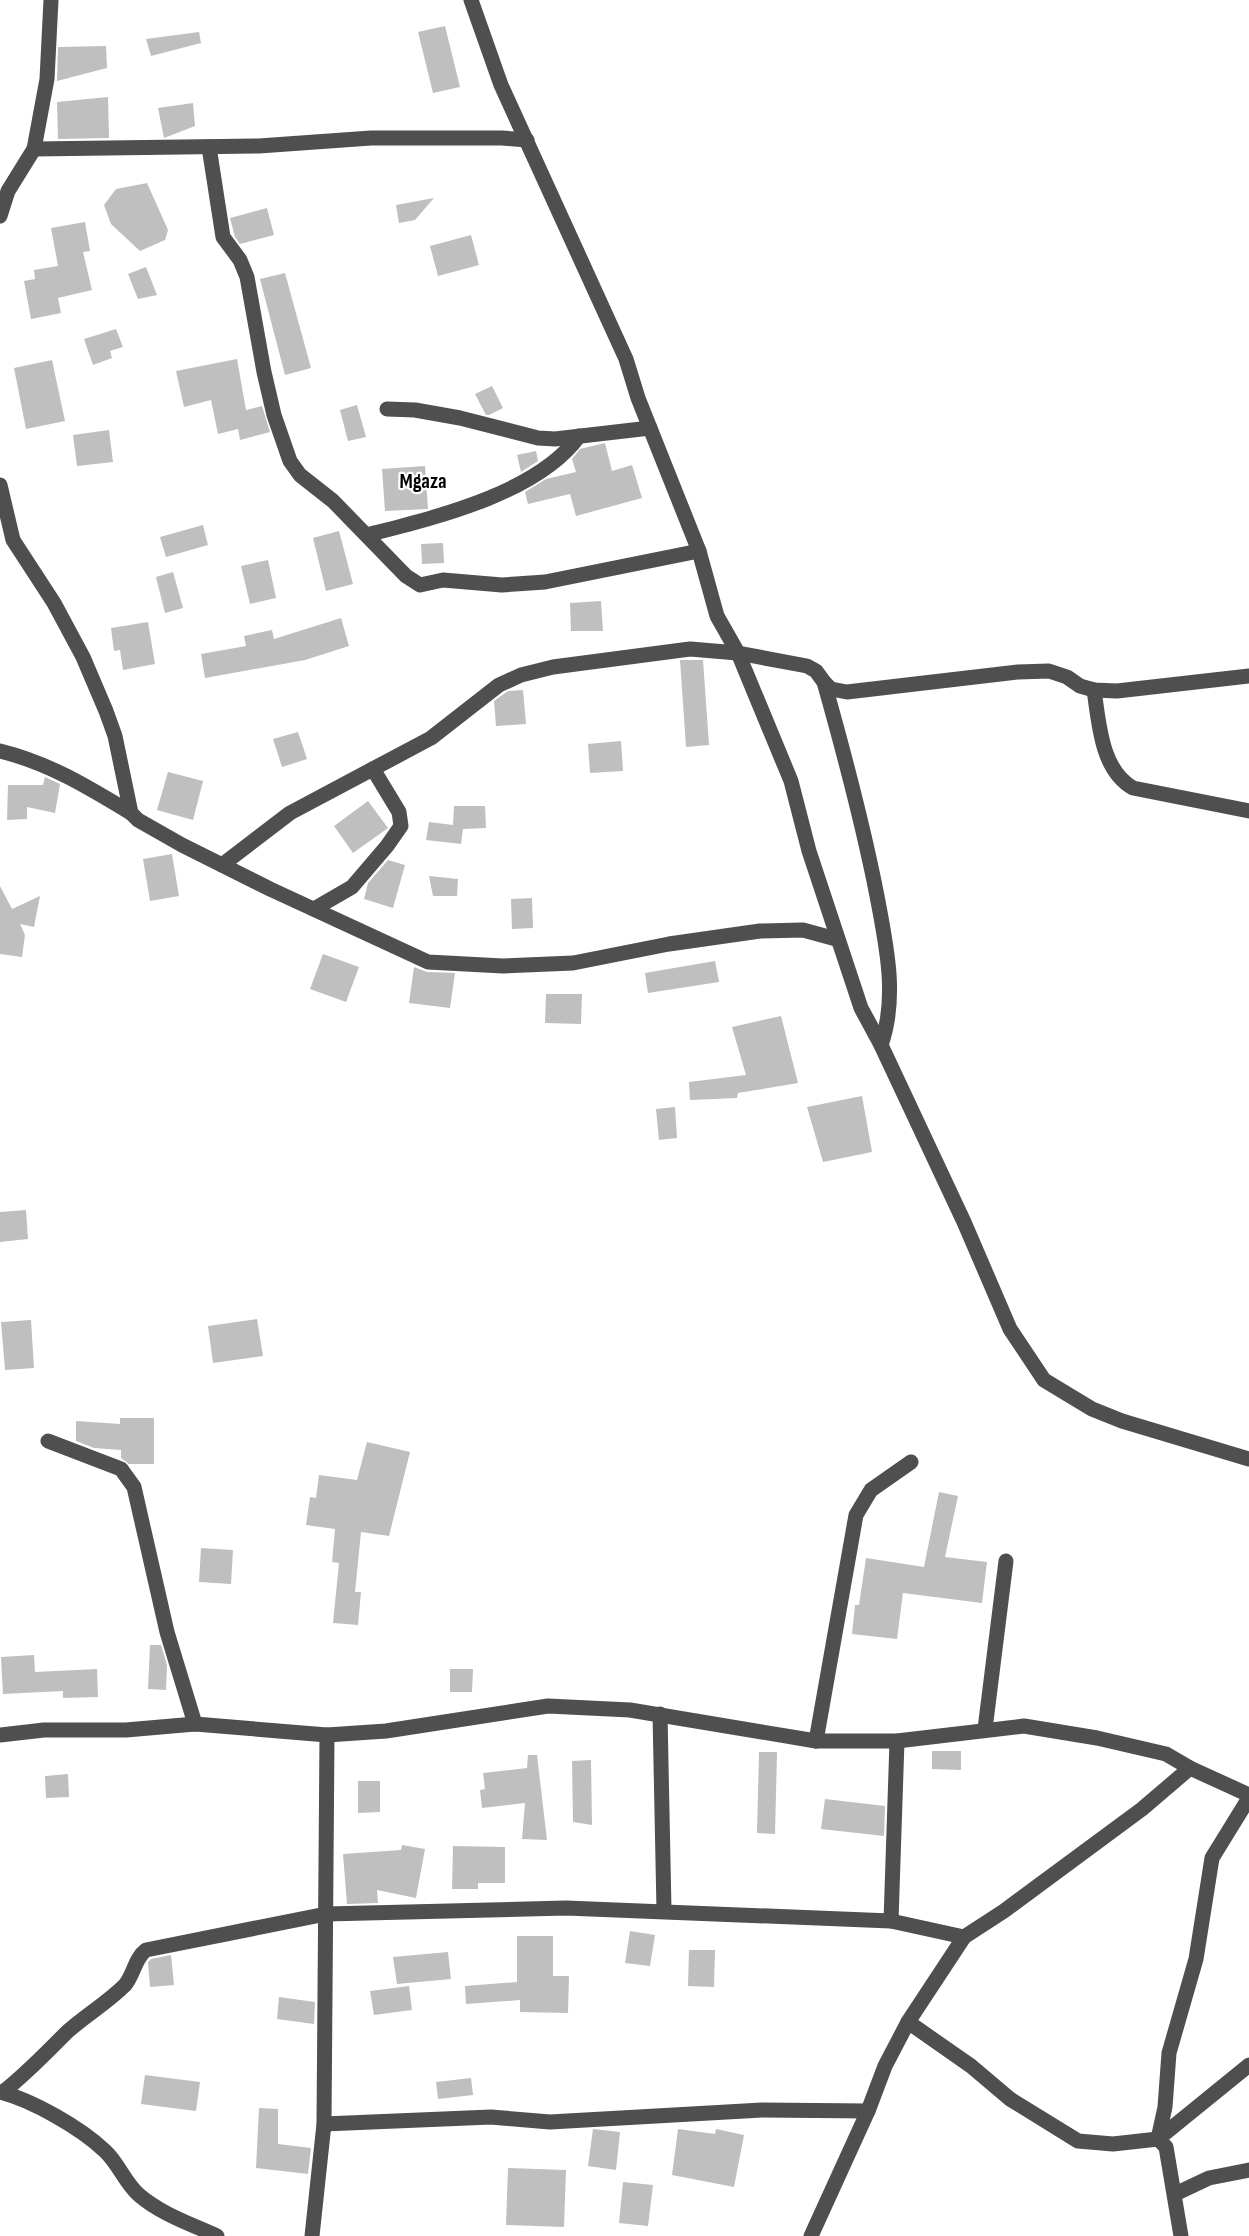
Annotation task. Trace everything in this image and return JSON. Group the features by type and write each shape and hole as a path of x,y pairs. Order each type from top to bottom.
{"street":[{"path":"0,216 8,191 34,149 47,79 51,0"},
{"path":"471,0 501,85 608,316 699,551 717,616 738,653 791,781 836,939 861,1008 881,1045 964,1222 1010,1329 1044,1380 1092,1409 1122,1421 1249,1459"},
{"path":"34,149 209,147 371,138 527,140"},
{"path":"209,147 221,230 227,245 240,260 247,277 267,383 290,461 300,475 367,534 406,576 420,585 443,580 502,585 545,582 699,551"},
{"path":"387,409 415,410 460,418 538,438 650,428"},
{"path":"367,534 433,519 493,496 556,461 579,436"},
{"path":"0,485 13,540"},
{"path":"0,516 54,603 83,657 115,736 131,813"},
{"path":"222,865 290,813 431,738 499,685 520,675 553,667 690,649 738,653 807,666 816,671 831,689 847,692 1018,672 1049,671 1094,690 1117,691 1249,676"},
{"path":"824,682 867,846 886,948 890,1008 881,1045"},
{"path":"1094,690 1100,730 1110,763 1121,781 1133,788 1249,811"},
{"path":"0,751 30,759 70,776 153,829 222,865 428,962 503,966 573,963 669,944 760,931 803,930 836,939"},
{"path":"314,909 352,887 387,846 400,826 399,812 373,769"},
{"path":"48,1441 121,1468 134,1487 167,1632 195,1724"},
{"path":"816,1741 856,1515 871,1490 911,1462"},
{"path":"985,1729 1006,1561"},
{"path":"0,1735 44,1730 126,1730 195,1724 327,1735 386,1731 548,1706 630,1710 816,1741 897,1741 1024,1726 1097,1738 1166,1754 1249,1796 1212,1858 1196,1959 1167,2059 1165,2107 1158,2139"},
{"path":"660,1714 664,1910"},
{"path":"312,2236 324,2124 327,1735"},
{"path":"891,1921 897,1741"},
{"path":"811,2236 868,2111 885,2066 908,2022 964,1937 1012,1906 1142,1809 1190,1768"},
{"path":"217,2236 155,2208 137,2193 119,2166 104,2150 75,2129 1,2092 33,2069 67,2033 110,1999 127,1982 140,1955 146,1950 326,1914 566,1908 664,1910 891,1921 964,1937"},
{"path":"908,2022 970,2066 1010,2099 1078,2142 1113,2145 1158,2139 1249,2065"},
{"path":"324,2124 491,2117 550,2122 762,2110 868,2111"},
{"path":"1158,2139 1166,2147 1181,2236"},
{"path":"1175,2194 1209,2178 1249,2170"}],"building":[{"path":"445,26 460,87 433,93 418,32"},
{"path":"199,32 201,43 151,56 146,39"},
{"path":"106,46 107,68 57,81 58,47"},
{"path":"108,97 109,138 58,139 57,102"},
{"path":"193,103 195,126 164,138 158,108"},
{"path":"147,183 168,230 165,240 140,251 111,224 104,205 116,189"},
{"path":"434,198 415,220 399,223 396,205"},
{"path":"267,208 274,235 240,244 235,237 230,218"},
{"path":"85,222 90,251 83,252 92,290 58,298 61,313 31,319 24,281 35,279 34,270 58,266 51,228"},
{"path":"471,235 479,265 438,276 430,246"},
{"path":"146,267 157,295 138,299 128,274"},
{"path":"285,273 311,368 285,375 260,279"},
{"path":"116,329 123,347 110,351 112,358 93,365 84,339"},
{"path":"237,359 246,410 262,406 270,432 240,440 238,429 218,434 211,400 184,407 176,371"},
{"path":"52,360 65,421 26,429 14,368"},
{"path":"492,386 503,408 486,415 475,394"},
{"path":"357,405 366,437 348,441 340,410"},
{"path":"109,430 113,462 77,466 73,435"},
{"path":"605,443 612,471 632,465 642,498 576,516 570,494 528,504 525,492 546,479 576,472 572,459 580,449"},
{"path":"536,451 538,461 521,472 517,455"},
{"path":"425,466 428,509 385,511 382,469"},
{"path":"203,525 208,545 166,557 160,537"},
{"path":"339,531 353,584 326,591 313,538"},
{"path":"443,543 444,563 422,564 421,544"},
{"path":"268,560 276,598 250,604 241,566"},
{"path":"173,572 183,608 165,613 156,577"},
{"path":"601,601 603,631 571,631 570,603"},
{"path":"341,618 349,646 305,660 205,678 201,654 246,646 244,636 272,630 274,639"},
{"path":"148,622 155,664 123,670 120,650 114,651 111,628"},
{"path":"680,660 703,660 709,745 686,747"},
{"path":"523,690 526,724 496,726 494,701 508,691"},
{"path":"298,732 307,759 282,767 273,739"},
{"path":"621,741 623,771 590,773 588,744"},
{"path":"168,772 203,781 193,820 157,810"},
{"path":"45,777 60,784 55,813 27,807 27,819 7,820 8,785 43,785"},
{"path":"368,801 388,828 353,853 334,826"},
{"path":"454,806 485,806 486,828 463,829 461,844 426,840 429,822 453,825"},
{"path":"172,854 179,896 150,901 143,859"},
{"path":"388,860 405,865 393,908 364,899 368,883"},
{"path":"429,876 458,879 457,896 433,896"},
{"path":"0,886 12,909 40,896 34,927 20,924 25,935 22,957 0,954"},
{"path":"532,898 533,928 512,929 511,899"},
{"path":"323,954 359,967 346,1002 310,989"},
{"path":"715,961 719,982 648,993 645,973"},
{"path":"414,967 427,972 455,973 450,1008 409,1003"},
{"path":"546,994 582,994 581,1024 545,1023"},
{"path":"781,1016 798,1083 738,1093 737,1098 690,1100 689,1082 746,1075 732,1027"},
{"path":"862,1096 872,1152 823,1162 807,1107"},
{"path":"675,1107 677,1138 659,1140 656,1109"},
{"path":"26,1210 28,1239 0,1242 0,1212"},
{"path":"257,1319 263,1356 213,1363 208,1326"},
{"path":"31,1320 34,1368 5,1370 1,1322"},
{"path":"120,1418 154,1418 154,1464 129,1464 121,1458 121,1450 94,1448 76,1441 76,1421 120,1424"},
{"path":"367,1442 410,1452 389,1536 361,1532 355,1592 361,1592 358,1625 333,1623 339,1563 332,1562 335,1529 306,1525 310,1497 316,1498 319,1475 357,1480"},
{"path":"939,1492 958,1496 945,1557 987,1562 982,1603 903,1593 897,1639 852,1634 855,1605 859,1605 866,1558 924,1567"},
{"path":"201,1548 233,1550 231,1584 199,1582"},
{"path":"150,1645 161,1645 167,1665 166,1690 148,1689"},
{"path":"34,1655 35,1672 97,1669 98,1697 63,1698 63,1691 3,1694 1,1657"},
{"path":"450,1669 473,1669 472,1692 450,1692"},
{"path":"932,1751 961,1751 961,1770 932,1769"},
{"path":"759,1752 777,1752 775,1834 757,1833"},
{"path":"528,1755 537,1755 547,1840 522,1839 525,1803 482,1808 480,1790 485,1789 483,1773 527,1768"},
{"path":"591,1760 592,1825 573,1822 572,1761"},
{"path":"68,1774 69,1797 46,1798 45,1776"},
{"path":"358,1781 380,1781 380,1812 358,1813"},
{"path":"825,1799 885,1806 884,1836 821,1829"},
{"path":"402,1845 425,1849 416,1898 377,1890 378,1903 347,1904 343,1854 401,1850"},
{"path":"453,1846 505,1847 505,1883 478,1883 478,1889 452,1889"},
{"path":"630,1931 655,1935 650,1966 625,1963"},
{"path":"517,1936 553,1936 553,1976 569,1976 568,2013 520,2012 520,2000 466,2004 465,1986 517,1982"},
{"path":"689,1950 715,1950 714,1987 688,1986"},
{"path":"448,1952 451,1979 397,1984 393,1957"},
{"path":"171,1955 174,1985 150,1987 148,1962 151,1959"},
{"path":"409,1986 412,2010 374,2015 370,1991"},
{"path":"279,1997 315,2002 314,2024 277,2019"},
{"path":"145,2075 200,2082 196,2111 141,2104"},
{"path":"471,2078 473,2095 438,2099 436,2082"},
{"path":"259,2108 278,2109 278,2144 311,2148 308,2174 256,2168"},
{"path":"593,2129 620,2132 616,2170 588,2166"},
{"path":"678,2129 715,2134 716,2129 744,2135 734,2187 672,2175"},
{"path":"508,2168 566,2170 564,2227 506,2225"},
{"path":"623,2182 653,2185 648,2226 619,2223"}],"district":[{"name":"Mgaza","path":"423,481"}]}
